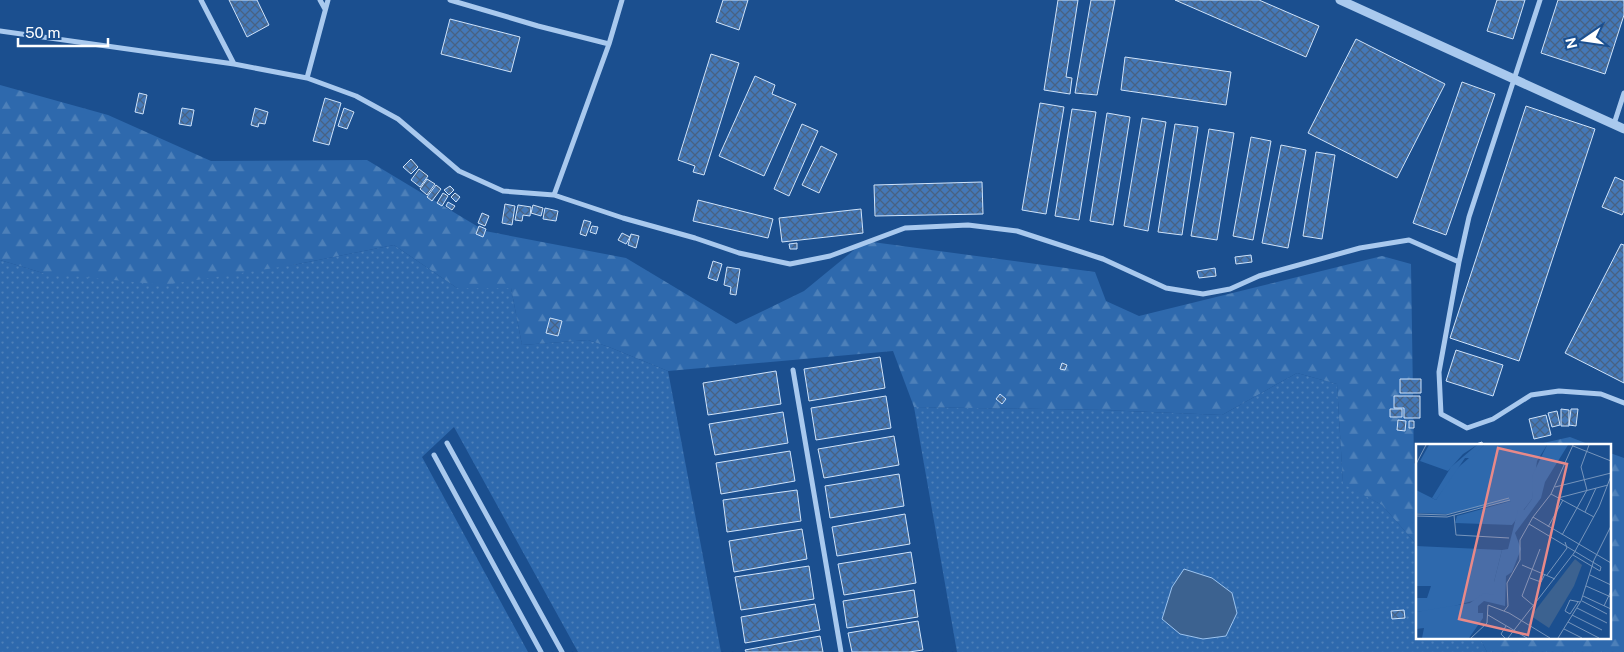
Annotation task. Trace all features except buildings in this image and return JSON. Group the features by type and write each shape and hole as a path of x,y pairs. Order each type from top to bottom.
{"street":[{"path":"200,0 234,64"},
{"path":"320,0 325,9"},
{"path":"307,78 328,0"},
{"path":"450,0 538,26 609,44"},
{"path":"554,194 609,44 622,0"},
{"path":"1340,0 1624,129"},
{"path":"1540,0 1469,217 1458,262 1439,372 1441,414 1467,428 1493,419 1531,395 1559,390 1600,394 1624,403"},
{"path":"0,31 234,64 307,78 356,96 398,119 459,171 503,191 554,194 623,218 695,238 739,253 790,264 830,256 905,228 968,225 1017,231 1103,259 1166,288 1203,294 1230,289 1258,276 1360,248 1409,240 1458,262"},
{"path":"1614,124 1624,93"},
{"path":"793,370 841,652"},
{"path":"447,443 562,652"},
{"path":"434,455 541,652"}],"green space":[{"path":"0,85 108,115 211,161 367,160 485,231 626,258 736,324 804,291 865,241 1095,272 1106,301 1139,316 1382,256 1411,264 1416,544 1382,505 1343,484 1337,384 1297,373 1222,415 1103,410 914,407 893,351 668,371 588,340 522,345 511,288 457,288 394,245 293,265 164,285 43,273 0,260"},
{"path":"394,245 457,288 511,288 522,345 588,340 668,371 721,652 578,652 454,427 422,457 528,652 0,652 0,260 43,273 293,265"},
{"path":"1297,373 1337,384 1343,483 1382,505 1416,544 1416,640 1481,640 1487,652 957,652 914,407 1103,410 1222,415","holes":["1212,578 1232,593 1237,613"]},
{"path":"1570,437 1588,444 1539,444"},
{"path":"1612,454 1624,458 1624,652 1487,652 1481,640 1612,640"}],"shaded area":[{"path":"1184,569 1212,578 1232,593 1237,613 1226,636 1203,639 1180,634 1162,619 1172,587"}]}
